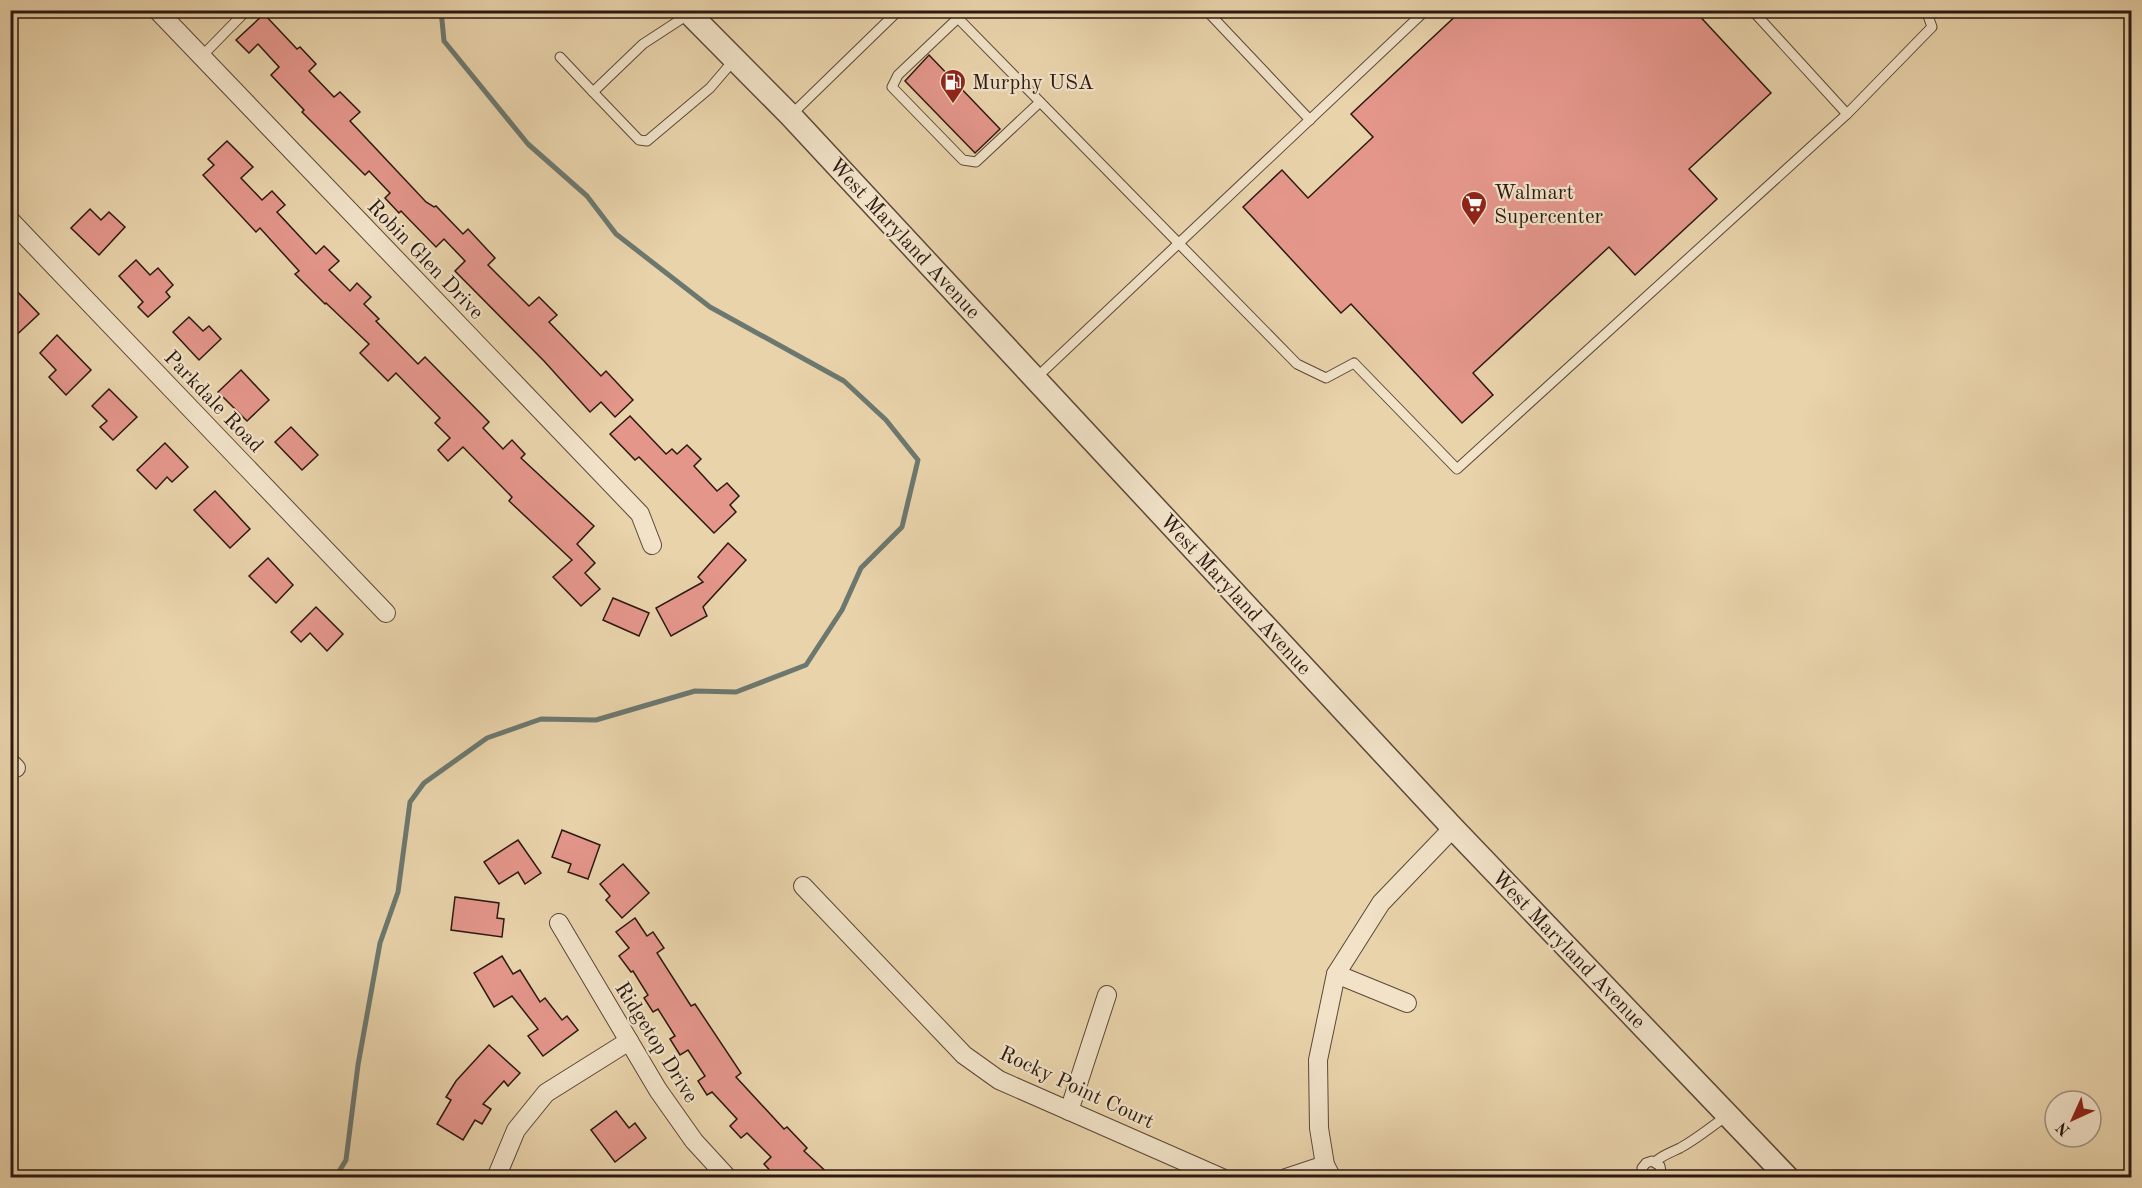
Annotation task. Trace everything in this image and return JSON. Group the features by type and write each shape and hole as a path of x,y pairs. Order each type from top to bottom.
{"street":[{"name":"Robin Glen Drive","path":"157,10 640,514 652,545"},
{"name":"West Maryland Avenue","path":"687,12 790,115 1453,828 1788,1178"},
{"name":"Parkdale Road","path":"10,220 386,613"},
{"path":"1287,1178 1329,1171 1319,1128 1317,1060 1336,974 1381,903 1453,828"},
{"name":"Rocky Point Court","path":"803,886 964,1055 999,1080 1222,1178"},
{"name":"Ridgetop Drive","path":"558,923 658,1090 694,1141 728,1178"},
{"path":"1336,974 1407,1003"},
{"path":"1069,1111 1107,995"},
{"path":"496,1178 516,1130 546,1093 629,1041"}],"lane":[{"path":"201,57 247,10"},
{"path":"790,115 899,10"},
{"path":"950,10 1297,364 1326,378 1354,363 1457,469 1847,114 1932,27 1926,10"},
{"path":"1206,10 1310,120"},
{"path":"1036,378 1426,10"},
{"path":"1752,10 1847,114"},
{"path":"593,92 643,44 687,12"},
{"path":"958,18 898,75 892,87 963,160 976,162 1040,102"},
{"path":"560,57 639,140 647,141 710,88 734,60"},
{"path":"1655,1162 1696,1138 1728,1115"},
{"path":"1644,1178 1642,1171 1644,1165 1649,1161 1655,1162 1661,1169 1658,1178"}],"building":[{"name":"Walmart Supercenter","path":"1462,10 1694,10 1771,93 1689,169 1717,199 1635,275 1609,247 1473,373 1493,395 1462,423 1351,304 1341,313 1243,207 1282,170 1308,198 1373,137 1351,114"},
{"path":"264,14 297,49 300,47 316,64 309,71 334,97 340,92 360,112 350,121 426,202 436,206 463,234 468,229 495,258 488,265 529,306 539,297 557,315 549,322 601,376 606,371 633,400 615,417 601,402 590,412 544,361 455,271 465,261 444,239 436,247 385,198 390,193 369,171 365,175 302,112 304,110 271,75 279,67 258,44 249,53 236,40"},
{"name":"Murphy USA","path":"929,55 1000,129 975,153 905,81"},
{"path":"227,141 253,167 241,178 262,200 272,191 285,205 277,212 316,254 324,246 339,261 329,270 350,291 357,283 371,297 364,304 379,319 376,321 418,364 425,357 489,422 483,428 503,449 512,440 525,454 521,458 594,526 577,544 595,563 585,573 600,589 581,606 553,577 572,560 509,501 512,497 463,447 448,461 438,450 450,438 435,423 440,418 396,373 388,381 360,353 369,344 295,274 299,271 260,228 256,232 203,175 214,165 208,159"},
{"path":"90,209 101,220 109,212 125,227 99,255 71,228"},
{"path":"136,260 150,275 158,268 173,285 166,292 170,297 148,317 138,307 143,302 119,276"},
{"path":"10,284 39,314 10,341"},
{"path":"189,317 203,331 209,326 221,339 199,360 173,332"},
{"path":"57,335 91,370 66,395 49,377 56,370 40,353"},
{"path":"241,370 269,400 247,421 218,392"},
{"path":"109,389 137,417 113,440 100,427 107,421 92,406"},
{"path":"630,416 666,454 672,449 677,454 687,445 701,459 694,466 717,491 727,483 739,496 730,505 736,512 714,533 639,457 635,460 610,434"},
{"path":"291,427 318,455 302,470 275,442"},
{"path":"165,443 188,467 172,482 167,477 156,489 137,470"},
{"path":"215,491 250,529 230,548 194,510"},
{"path":"728,543 746,560 703,607 707,616 671,636 656,608 703,582 698,577"},
{"path":"268,558 293,585 276,603 249,576"},
{"path":"613,598 649,613 639,636 603,620"},
{"path":"316,607 343,634 327,651 310,633 301,642 291,632"},
{"path":"562,830 600,845 588,879 568,872 571,864 552,857"},
{"path":"518,840 541,873 525,884 518,872 499,884 484,862"},
{"path":"623,864 649,893 622,918 606,900 610,896 600,884"},
{"path":"455,897 499,903 497,918 504,919 502,937 451,930"},
{"path":"635,918 647,936 653,932 664,948 657,953 691,1006 695,1004 741,1073 736,1077 784,1129 787,1127 807,1148 804,1151 833,1178 777,1178 764,1164 771,1157 747,1133 741,1138 730,1126 737,1119 712,1092 707,1095 698,1081 705,1076 688,1050 680,1055 670,1039 675,1036 658,1009 653,1012 644,998 648,995 633,971 631,972 619,956 629,948 616,932"},
{"path":"502,956 513,974 520,970 540,1002 545,998 562,1020 567,1016 578,1030 543,1056 528,1036 538,1029 512,996 494,1007 474,973"},
{"path":"489,1045 520,1073 508,1086 504,1081 483,1104 491,1109 482,1124 475,1120 463,1140 437,1124 451,1100 446,1097 456,1081"},
{"path":"616,1111 629,1128 635,1123 646,1138 615,1162 591,1130"}],"waterway":[{"path":"335,1178 346,1160 358,1065 380,943 398,892 410,802 424,783 487,738 541,719 596,720 695,691 736,692 806,665 842,610 861,568 902,527 918,460 886,420 844,381 710,307 616,234 587,196 528,144 444,41 441,10"}],"place":[{"name":"Murphy USA","path":"953,105"},
{"name":"Walmart Supercenter","path":"1474,227"}]}
